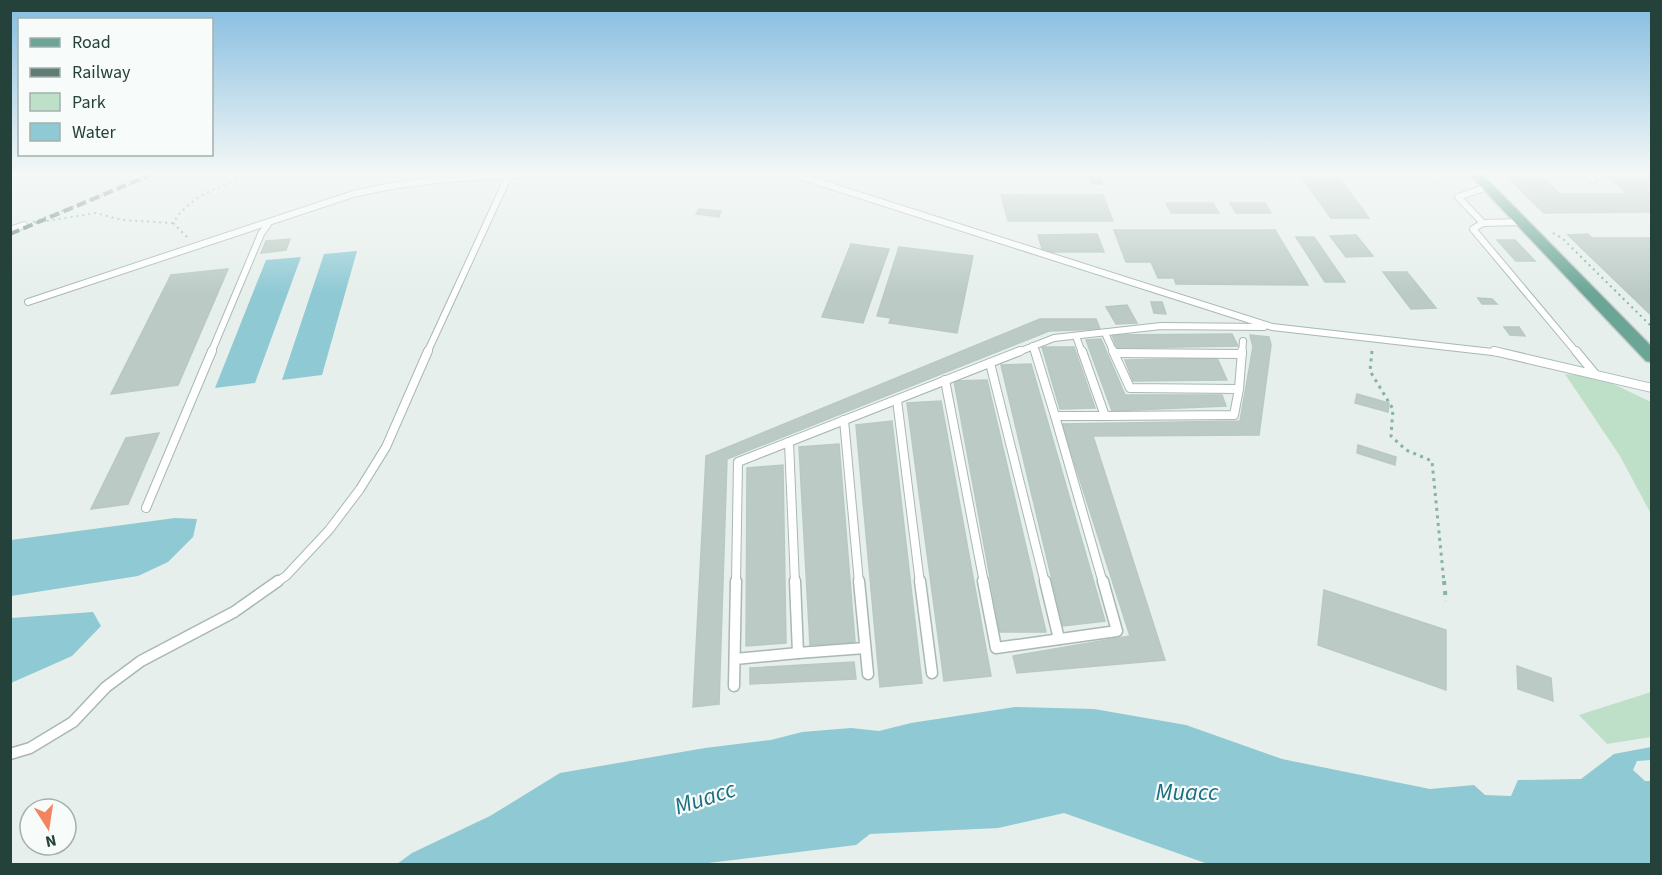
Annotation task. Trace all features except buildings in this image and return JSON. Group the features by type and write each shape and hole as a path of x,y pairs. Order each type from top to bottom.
{"main road":[{"path":"1513,213 1652,357"}],"lane":[{"path":"28,302 300,213"},
{"path":"10,754 30,747 73,722 106,687 141,661 234,612 286,576 329,530 360,489 386,447 461,275 491,213"},
{"path":"917,213 1272,327"},
{"path":"1473,213 1483,223"},
{"path":"1522,222 1483,223 1473,229 1595,374"},
{"path":"146,508 261,234 268,224"},
{"path":"10,230 24,225"},
{"path":"734,686 738,462 1054,338 1161,326 1272,327 1489,350 1652,388"},
{"path":"1105,333 1130,388 1239,389"},
{"path":"1076,336 1105,416"},
{"path":"1055,416 1234,415 1239,389 1243,341"},
{"path":"945,380 996,648 1117,631 1033,346"},
{"path":"1115,353 1242,354"},
{"path":"990,363 1059,639"},
{"path":"897,400 932,673"},
{"path":"844,420 868,674"},
{"path":"789,442 798,653"},
{"path":"735,659 865,648"}],"path":[{"path":"24,225 55,213"},
{"path":"24,225 96,213 122,220 173,223 185,236 199,245"},
{"path":"173,223 177,213"},
{"path":"1547,229 1562,238 1652,327"},
{"path":"1374,337 1370,371 1393,409 1391,436 1406,450 1432,460 1446,601"}],"green space":[{"path":"1565,374 1601,378 1651,402 1651,514 1620,456"},
{"path":"1651,692 1651,737 1607,744 1579,715"}],"water":[{"path":"357,251 322,375 282,380 324,254"},
{"path":"301,257 255,383 215,388 266,260"},
{"path":"175,518 197,519 193,537 168,562 138,576 11,596 11,540"},
{"path":"93,612 101,626 72,656 11,683 11,618"},
{"name":"Миасс","path":"1015,707 1094,709 1186,725 1282,759 1430,789 1474,785 1485,795 1511,796 1518,780 1581,779 1614,754 1651,747 1651,760 1637,761 1633,770 1645,781 1651,781 1651,864 1208,864 1064,813 998,828 870,834 856,845 700,864 397,864 412,853 490,816 560,773 705,748 771,740 802,732 851,728 879,731 911,723"}],"railway":[{"path":"10,234 60,213"}]}
